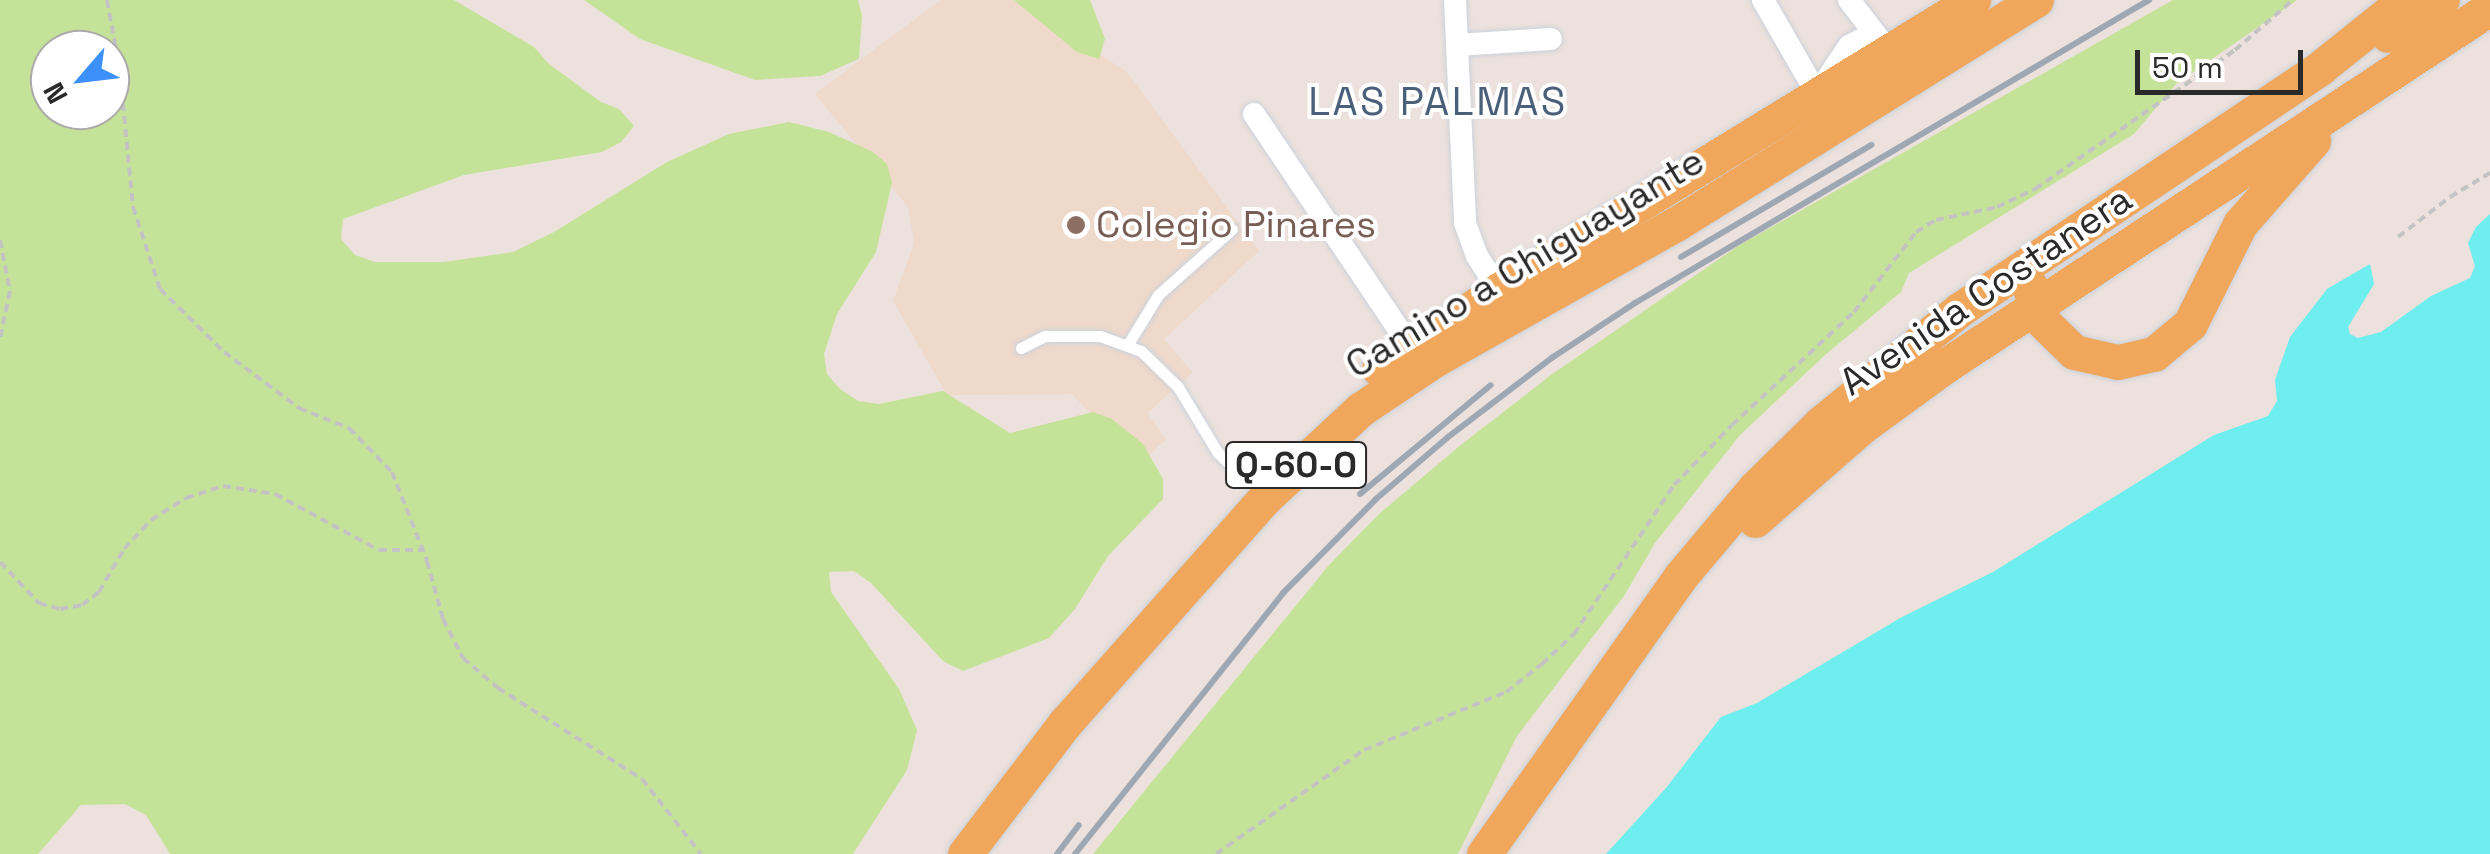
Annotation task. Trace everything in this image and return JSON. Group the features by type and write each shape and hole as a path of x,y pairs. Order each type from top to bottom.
{"main road":[{"name":"Camino a Chiguayante","path":"937,854 1034,725 1247,481 1308,423 1410,346 1817,94 1875,45 1972,0"},
{"name":"Camino a Chiguayante","path":"965,854 1066,722 1264,499 1327,437 1436,359 1616,261 2036,0"},
{"name":"Avenida Costanera","path":"1484,854 1680,577 1777,465 1903,353 2032,258 2320,68 2405,0"},
{"path":"2320,68 2376,44 2442,0"},
{"name":"Avenida Costanera","path":"1585,710 1688,589 1804,475 1892,404 2033,306 2490,8"},
{"path":"1868,104 1875,45"},
{"path":"2032,258 2029,286 2033,306 2057,339 2091,359 2138,360 2169,345 2195,316 2221,256 2261,196 2379,80"}],"street":[{"path":"1455,0 1465,223 1477,256 1498,290"},
{"path":"1763,0 1817,94"},
{"path":"1850,1 1875,45"},
{"path":"1456,45 1551,39"},
{"path":"1254,114 1410,346"}],"lane":[{"path":"1128,344 1158,295 1232,229"},
{"path":"1021,348 1044,336 1100,336 1128,344 1151,359 1178,387 1218,453 1247,481"}],"path":[{"path":"107,0 119,64 133,208 160,289 224,352 300,408 348,428 382,461 392,472 423,550 443,619 463,658 498,688 642,779 701,854"},
{"path":"1216,854 1364,750 1395,734 1506,692 1542,664 1574,634 1674,485 1732,425 1854,312 1916,232 1936,220 1997,206 2034,190 2234,50 2293,0"},
{"path":"2398,238 2450,197 2490,173"},
{"path":"0,240 10,291 0,338"},
{"path":"0,562 39,603 71,609 99,592 124,549 151,520 186,498 222,486 275,494 379,550 423,550"}],"shaded area":[{"name":"Colegio Pinares","path":"941,0 1013,0 1126,71 1259,251 1164,339 1193,373 1147,413 1166,440 1138,464 1072,394 947,395 893,301 914,243 908,207 815,94"}],"green space":[{"path":"0,0 454,0 534,47 549,64 601,102 619,109 634,126 621,142 602,152 464,175 343,219 341,239 355,255 375,262 444,262 513,252 554,232 667,162 729,134 789,122 829,132 873,152 887,164 892,183 876,252 837,314 824,354 827,374 840,389 858,401 879,404 943,391 1010,433 1093,412 1112,419 1143,444 1163,479 1163,499 1108,556 1075,609 1049,638 963,671 943,661 871,583 854,571 829,572 831,592 899,689 917,730 907,770 853,854 170,854 146,815 125,804 81,805 38,854 0,854"},
{"path":"584,0 858,0 862,16 859,59 820,76 755,80 640,39"},
{"path":"1014,0 1090,0 1105,39 1099,59 1077,52"},
{"path":"2173,0 2297,0 2176,84 2134,134 1909,273 1901,292 1825,355 1739,436 1655,543 1624,596 1517,736 1458,854 1093,854 1329,565 1380,513 1462,444 1551,375 1738,246"}],"water":[{"path":"2490,214 2490,854 1606,854 1666,788 1721,717 1757,703 1902,617 1993,572 2214,435 2268,416 2277,401 2275,380 2290,337 2327,289 2370,264 2374,284 2348,327 2350,334 2358,338 2381,332 2431,296 2470,278 2475,266 2468,243 2476,227"}],"railway":[{"path":"1075,854 1283,593 1376,499 1448,437 1553,357 1635,303 2149,0"},
{"path":"1681,257 1871,145"},
{"path":"1360,494 1491,385"},
{"path":"1057,854 1079,825"}],"place":[{"name":"Colegio Pinares","path":"1076,225"}],"district":[{"name":"LAS PALMAS","path":"1438,102"}]}
